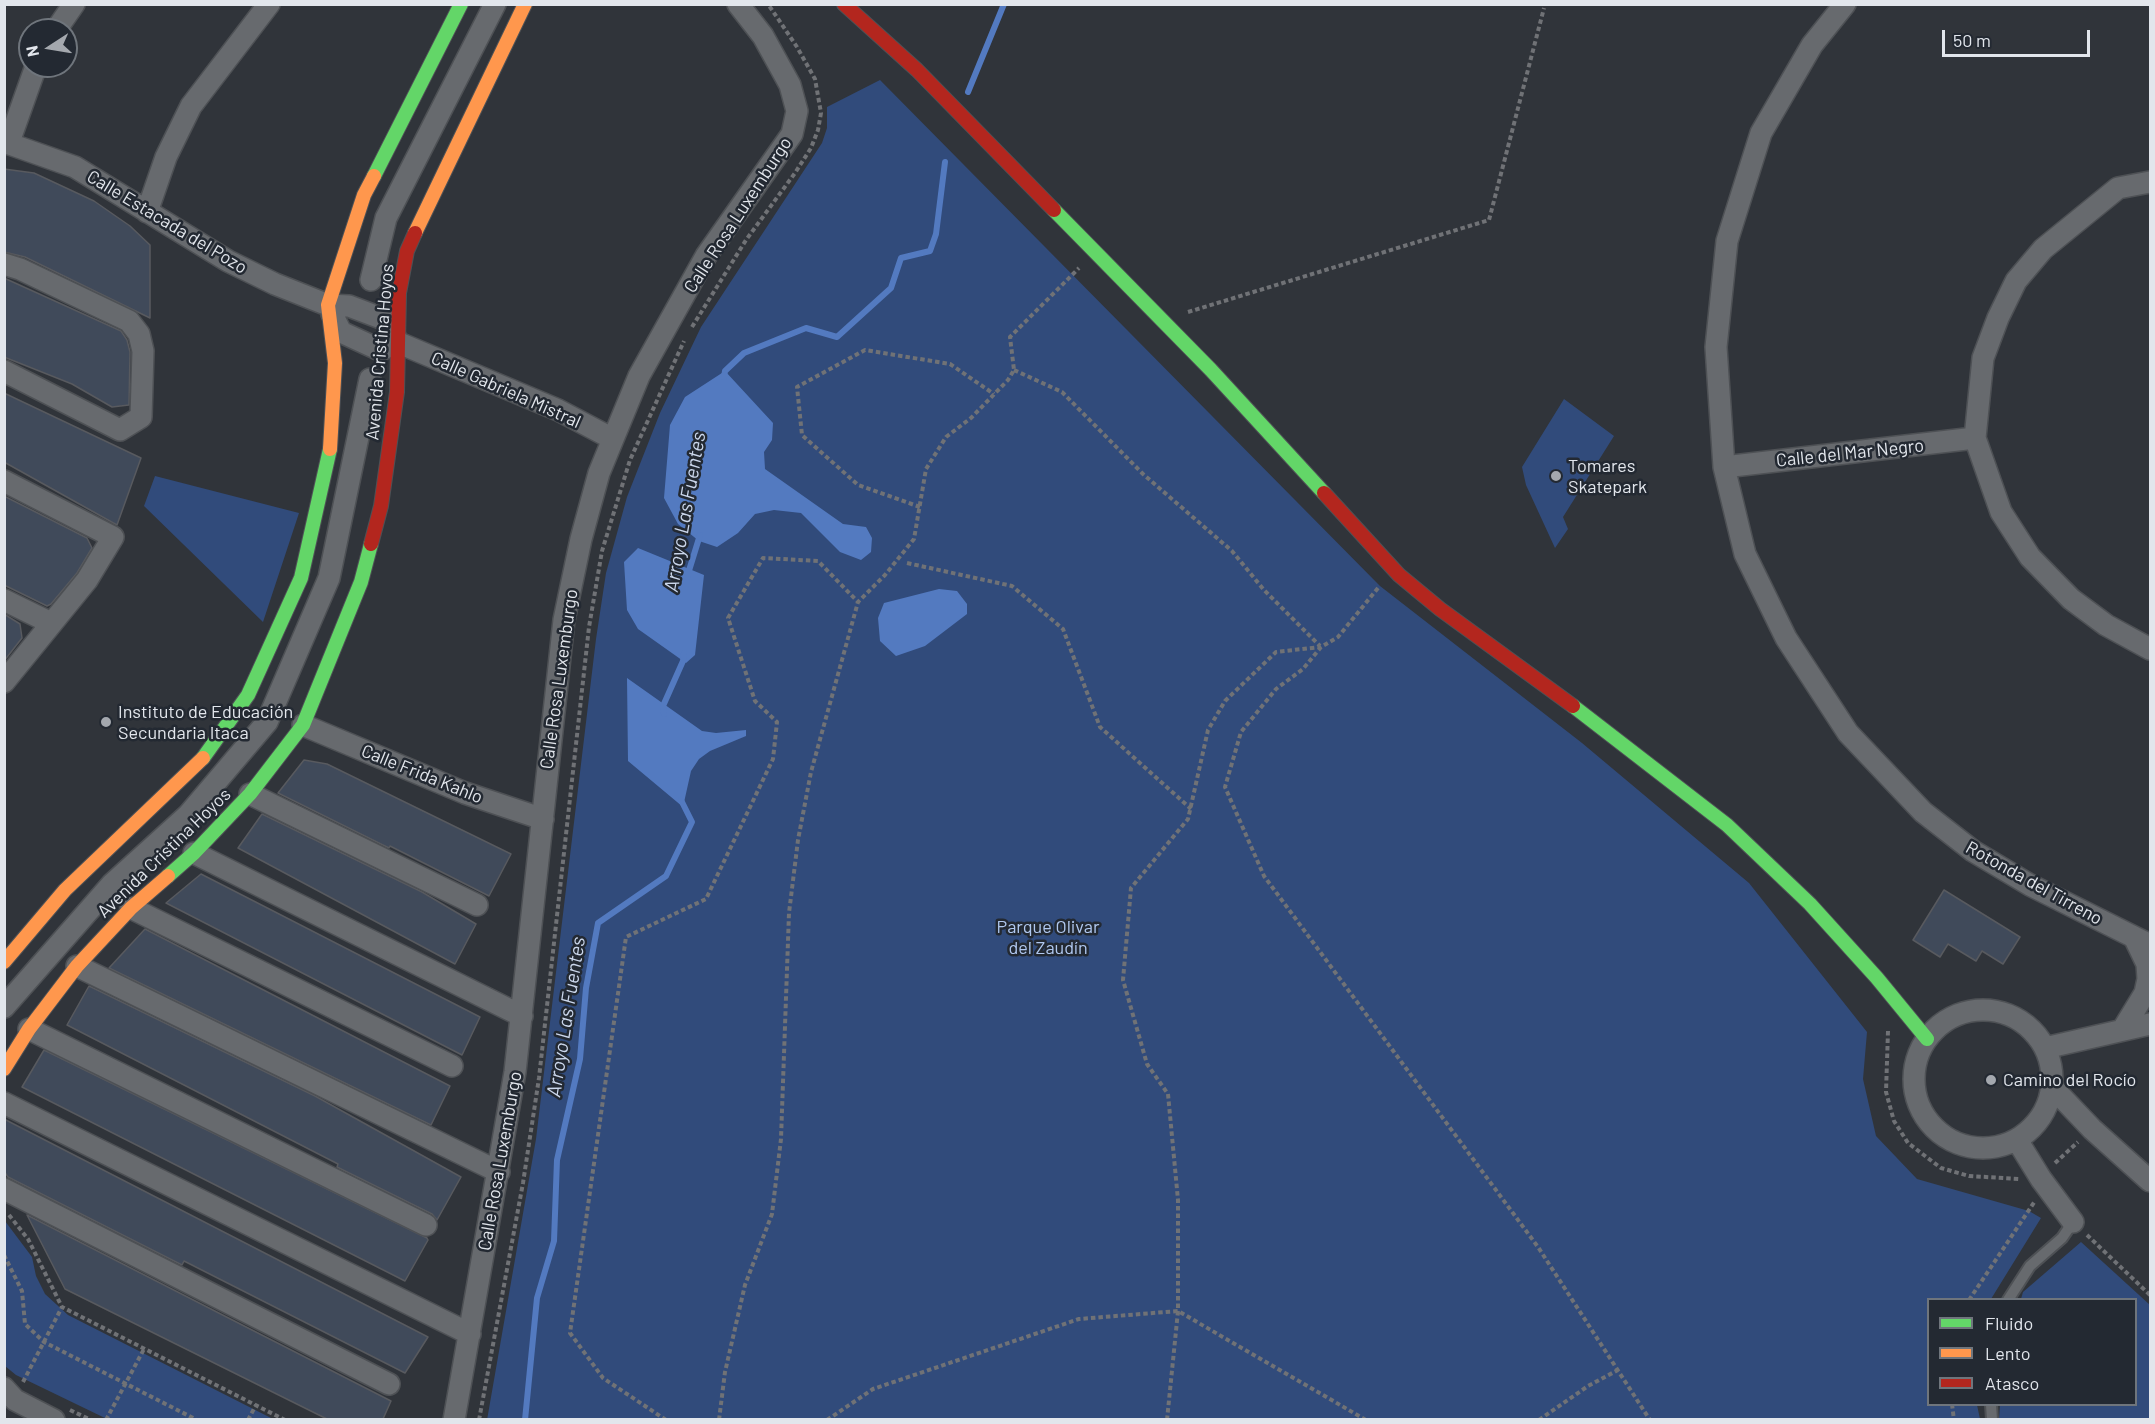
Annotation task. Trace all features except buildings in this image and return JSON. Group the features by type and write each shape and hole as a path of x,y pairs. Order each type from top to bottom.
{"street":[{"path":"64,18 74,4"},
{"path":"147,212 166,158 191,105 269,4"},
{"path":"4,962 65,890 203,758 248,695 301,578 320,502 332,438 334,363 328,305 364,195 461,4"},
{"path":"371,280 386,218 495,4"},
{"name":"Avenida Cristina Hoyos","path":"4,1069 29,1029 77,966 131,908 194,853 250,794 303,725 361,582 381,506 397,392 399,293 407,251 424,210 525,4"},
{"name":"Calle Rosa Luxemburgo","path":"454,1419 499,1172 522,1016 564,620 581,539 599,473 639,376 706,256 792,134 797,111 790,85 764,36 738,4"},
{"name":"Rotonda del Tirreno","path":"1845,4 1812,45 1761,133 1727,241 1716,347 1724,467 1745,554 1786,638 1848,733 1923,812 1973,851 2030,885 2142,941"},
{"path":"855,9 1211,370 1399,575 1440,609 1597,724 1727,825 1810,904 1877,978 1927,1039"},
{"path":"7,142 31,78"},
{"name":"Calle Estacada del Pozo","path":"7,142 75,167 228,261 328,305 349,306 387,320 399,343"},
{"path":"2151,183 2118,188 2043,249 2016,281 1998,318 1983,358 1975,438 2001,512 2030,557 2071,599 2106,625 2151,649"},
{"path":"4,264 20,269 129,321 139,334 143,351 141,417 120,430 19,376 4,371"},
{"path":"328,305 341,332 380,350 399,343"},
{"name":"Calle Gabriela Mistral","path":"399,343 558,410 613,439"},
{"path":"4,1007 112,884 188,815 267,722 329,578 370,379"},
{"name":"Calle del Mar Negro","path":"1724,467 1975,438"},
{"path":"4,481 113,537 87,580 4,682"},
{"path":"4,600 51,623"},
{"name":"Calle Frida Kahlo","path":"303,725 465,793 543,819"},
{"path":"250,794 477,904"},
{"path":"194,853 522,1016"},
{"path":"131,908 452,1066"},
{"path":"2123,1029 2145,993 2148,979 2142,941"},
{"path":"77,966 499,1172"},
{"path":"1988,1010 2017,1018 2033,1031 2045,1048 2051,1067 2052,1087 2046,1108 2034,1126 2017,1140 1998,1147 1977,1148 1957,1143 1940,1132 1926,1117 1917,1098 1914,1078 1918,1058 1927,1039 1941,1024 1958,1014 1988,1010"},
{"path":"2045,1048 2151,1024"},
{"path":"29,1029 426,1225"},
{"path":"2052,1087 2092,1129 2151,1181"},
{"path":"4,1102 470,1334"},
{"path":"2017,1140 2040,1178 2073,1222"},
{"path":"4,1189 389,1384"},
{"path":"11,1394 54,1419"}],"lane":[{"path":"2009,1298 2030,1266 2062,1238 2073,1222"}],"path":[{"path":"479,1419 523,1183 539,1078 589,627 602,551 630,460 686,337 746,240 811,148 818,130 820,113 815,79 768,4"},
{"path":"1161,321 1490,220 1544,9"},
{"path":"719,1419 725,1372 745,1285 773,1203 782,1139 789,913 798,840 811,772 858,603 885,575 914,539 926,469 946,436 971,418 1014,370 1010,337 1095,253"},
{"path":"921,507 858,485 802,435 798,387 865,350 950,364 994,394"},
{"path":"1014,370 1062,392 1143,474 1232,551 1264,590 1321,647"},
{"path":"666,1419 603,1378 570,1333 626,937 706,899 774,759 777,722 755,701 728,618 763,558 818,561 858,603"},
{"path":"907,563 1012,586 1063,629 1100,727 1191,809"},
{"path":"1385,580 1338,637 1321,647 1303,669 1276,689 1241,732 1225,786 1264,876 1538,1247 1650,1419"},
{"path":"1167,1419 1178,1311 1178,1200 1168,1094 1147,1064 1123,980 1131,888 1188,819 1208,730 1226,701 1276,652 1321,647"},
{"path":"1970,1298 2037,1198 2040,1178 2092,1129"},
{"path":"4,1210 28,1239 62,1307 285,1419"},
{"path":"2073,1222 2151,1295"},
{"path":"4,1255 22,1291 25,1324 44,1342 197,1419"},
{"path":"11,1394 44,1342 62,1307"},
{"path":"827,1419 873,1389 1079,1318 1178,1311 1366,1419"},
{"path":"106,1419 144,1348"},
{"path":"1539,1419 1588,1386 1618,1370"},
{"path":"248,1419 256,1405"}],"green space":[{"name":"Parque Olivar del Zaudín","path":"880,80 1380,586 1582,743 1749,883 1867,1032 1863,1079 1876,1136 1917,1179 2029,1211 2041,1218 1992,1298 1927,1298 1927,1406 1977,1406 1980,1419 487,1420 536,1139 596,639 606,573 627,497 660,413 701,327 822,143 827,128 827,107"},
{"name":"Tomares Skatepark","path":"1564,399 1614,436 1563,517 1568,529 1555,548 1526,485 1522,467"},
{"path":"155,476 299,513 263,622 144,506"},
{"path":"5,1221 32,1257 36,1276 45,1294 68,1315 273,1419 107,1419 16,1375 5,1366"},
{"path":"2081,1242 2150,1305 2150,1419 1999,1419 2000,1406 2137,1406 2137,1298 2021,1298 2023,1292"}],"water":[{"path":"725,371 773,423 772,440 764,452 765,469 843,524 866,527 872,538 871,552 861,560 840,552 801,513 774,510 755,514 738,533 717,547 699,541 678,524 664,498 670,425 685,397"},
{"path":"638,548 704,575 695,655 686,663 638,629 627,610 624,562"},
{"path":"939,589 957,591 967,604 967,614 925,646 896,656 880,641 878,618 884,603"},
{"path":"627,678 702,731 716,733 746,730 746,736 710,751 699,759 691,771 683,807 628,761"}],"waterway":[{"name":"Arroyo Las Fuentes","path":"968,92 1004,4"},
{"name":"Arroyo Las Fuentes","path":"724,377 725,371 744,353 806,328 837,337 891,288 901,258 930,251 936,234 945,162"},
{"name":"Arroyo Las Fuentes","path":"687,577 700,535"},
{"name":"Arroyo Las Fuentes","path":"664,714 663,706 683,661 684,653"},
{"name":"Arroyo Las Fuentes","path":"525,1420 537,1298 554,1241 557,1160 580,1059 586,988 598,923 666,876 692,822 681,800"}],"traffic: fast":[{"path":"374,176 461,4"},
{"path":"1054,210 1211,370 1324,493"},
{"path":"203,758 248,695 301,578 330,449"},
{"path":"168,876 194,853 250,794 303,725 361,582 371,544"},
{"path":"1573,706 1727,825 1810,904 1877,978 1927,1039"}],"traffic: slow":[{"path":"415,233 525,4"},
{"path":"330,449 335,363 328,305 364,195 374,176"},
{"path":"4,962 65,890 203,758"},
{"path":"4,1069 29,1029 77,966 131,908 168,876"}],"traffic: jam":[{"path":"844,4 917,70 1054,210"},
{"path":"371,544 381,506 397,392 399,293 407,251 415,233"},
{"path":"1324,493 1399,575 1440,609 1573,706"}],"place":[{"name":"Tomares Skatepark","path":"1556,476"},
{"name":"Instituto de Educación Secundaria Itaca","path":"106,722"},
{"name":"Camino del Rocío","path":"1991,1080"}]}
